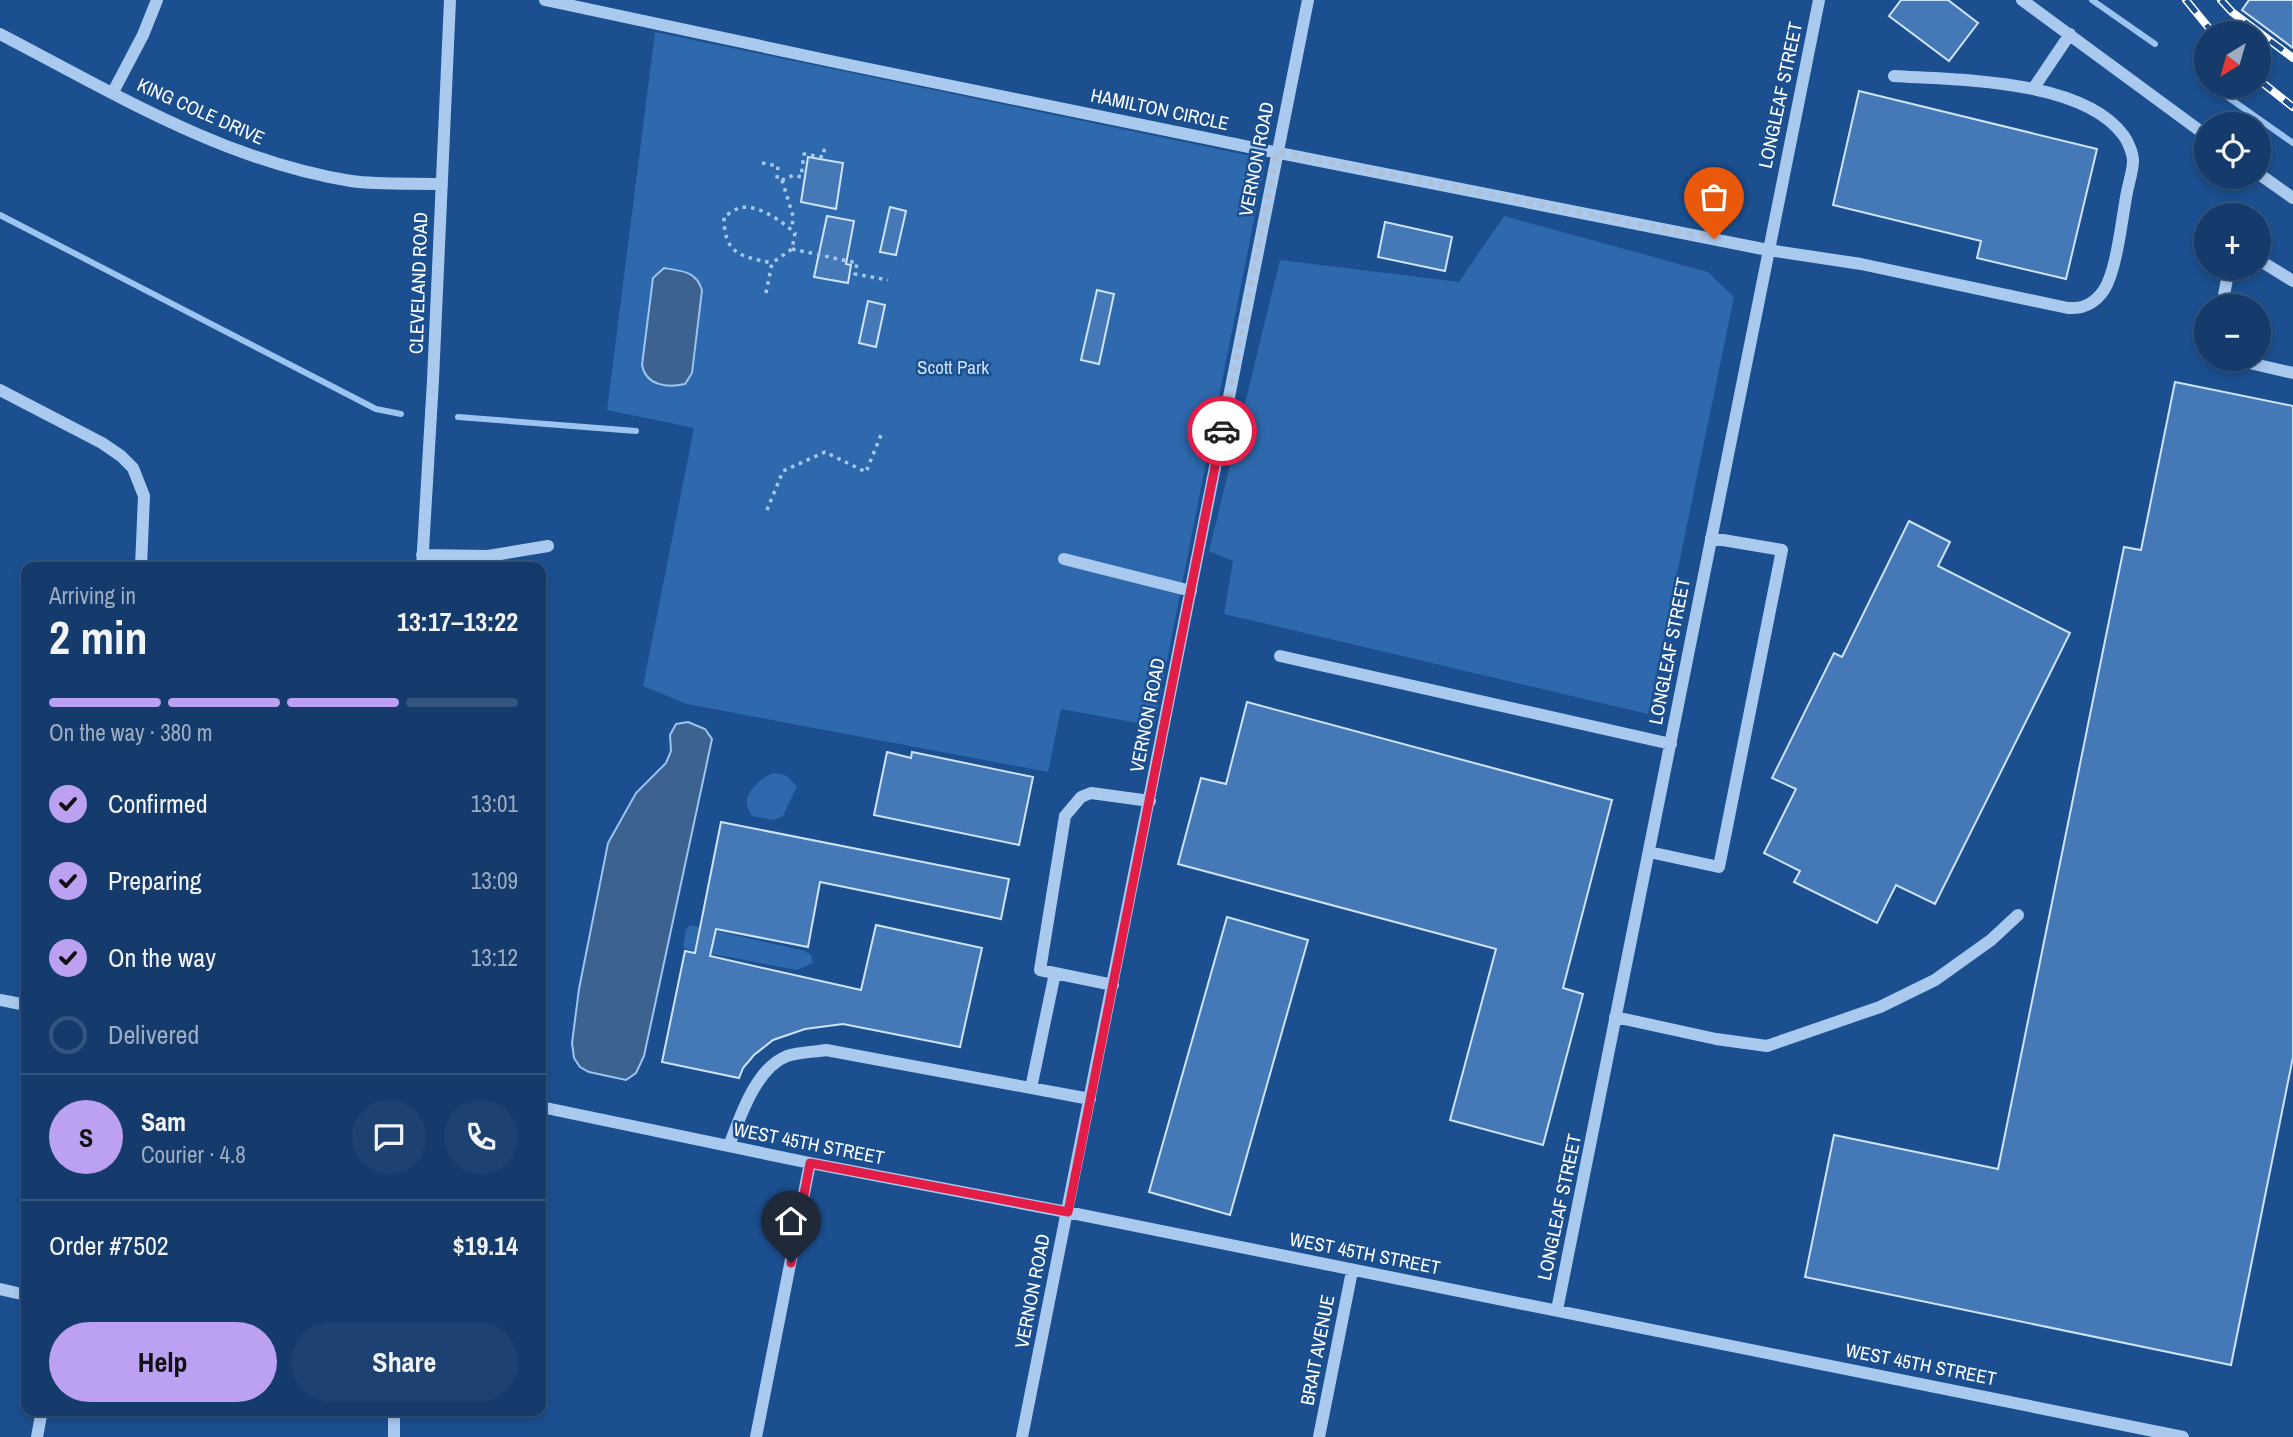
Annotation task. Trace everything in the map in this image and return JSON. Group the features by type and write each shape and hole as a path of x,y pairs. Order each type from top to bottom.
{"street":[{"path":"113,92 143,35 157,0"},
{"name":"CLEVELAND ROAD","path":"422,561 450,0"},
{"name":"HAMILTON CIRCLE","path":"545,0 1277,152 1768,250 1861,264 2068,309 2083,309 2104,289 2112,268 2133,160 2124,136 2111,123 2084,105 2033,89"},
{"name":"VERNON ROAD","path":"1023,1437 1308,0"},
{"name":"LONGLEAF STREET","path":"1557,1310 1819,0"},
{"path":"2022,0 2194,126"},
{"name":"KING COLE DRIVE","path":"0,34 198,135 264,161 352,181 442,184"},
{"path":"1894,76 1996,82 2033,89 2070,34"},
{"path":"2271,182 2293,198"},
{"path":"2271,267 2293,281"},
{"path":"2271,368 2293,373"},
{"path":"0,390 102,443 134,468 144,496 141,562"},
{"path":"1649,852 1719,867 1769,617 1782,551 1711,538"},
{"path":"422,561 488,556 548,546"},
{"path":"1064,559 1191,591"},
{"path":"1280,656 1671,744"},
{"path":"1113,985 1040,970 1065,816 1082,797 1091,793 1150,801"},
{"path":"1615,1017 1716,1040 1767,1046 1880,1007 1935,980 1991,940 2018,915"},
{"path":"1031,1088 1055,973"},
{"path":"0,1000 21,1004"},
{"path":"729,1146 746,1102 768,1071 787,1056 826,1050 1090,1099"},
{"name":"WEST 45TH STREET","path":"546,1108 2183,1437"},
{"path":"756,1437 810,1163"},
{"name":"BRAIT AVENUE","path":"1319,1437 1352,1270"},
{"path":"0,1289 21,1294"},
{"path":"37,1437 41,1416"},
{"path":"394,1416 394,1437"}],"path":[{"path":"762,163 778,166 777,179 782,180 793,175 801,177 804,154 823,157 825,145"},
{"path":"782,180 793,216 792,230"},
{"path":"766,293 772,263 792,249 795,233 764,213 749,208 738,208 724,217 725,239 730,246 747,257 772,263"},
{"path":"792,249 857,263 855,274 888,280"},
{"path":"767,510 783,471 825,452 866,472 881,435"}],"green space":[{"name":"Scott Park","path":"655,32 1266,159 1154,726 1061,709 1048,772 687,704 643,686 694,428 607,410"},
{"path":"1504,216 1708,272 1734,297 1648,714 1224,614 1233,561 1209,551 1280,260 1459,282"},
{"path":"775,773 787,776 797,786 783,816 774,820 752,816 747,805 749,795 761,781"},
{"path":"690,925 805,951 811,955 813,963 797,970 686,949 683,946 686,929"}],"shaded area":[{"path":"664,268 692,275 702,290 692,373 685,384 659,384 648,377 642,365 653,278"},
{"path":"688,722 705,729 712,739 644,1056 636,1073 626,1080 589,1072 580,1067 574,1058 572,1043 579,989 608,843 636,793 666,763 671,751 670,735 676,724"}],"building":[{"path":"1901,0 1948,0 1978,23 1949,61 1889,16"},
{"path":"2249,0 2293,0 2293,48 2272,32 2272,21 2257,21 2242,10"},
{"path":"1859,91 2097,149 2066,279 1977,258 1981,241 1833,205"},
{"path":"808,157 843,163 836,209 801,202"},
{"path":"890,207 906,211 896,255 880,252"},
{"path":"827,216 854,221 846,264 851,265 848,283 814,277"},
{"path":"1385,222 1452,237 1445,271 1378,257"},
{"path":"1097,290 1114,294 1099,364 1081,360"},
{"path":"868,301 885,305 876,347 859,343"},
{"path":"2175,382 2293,406 2293,1057 2231,1365 1805,1277 1834,1135 1998,1169 2124,547 2141,550"},
{"path":"1909,521 1950,542 1938,566 2070,633 1935,904 1896,885 1877,923 1794,882 1800,871 1764,853 1796,789 1772,778 1834,653 1842,657"},
{"path":"1247,702 1612,800 1563,988 1583,994 1543,1145 1450,1120 1496,949 1178,864 1201,778 1226,784"},
{"path":"887,752 911,758 912,752 1033,777 1019,845 874,815"},
{"path":"721,822 1009,879 1001,919 820,882 808,947 716,929 710,956 861,990 876,925 982,948 960,1047 843,1024 805,1029 773,1040 754,1055 743,1068 739,1078 662,1062 685,951 695,953"},
{"path":"1227,917 1308,940 1230,1215 1149,1192"}],"waterway":[{"path":"2092,0 2155,44"},
{"path":"2229,98 2293,143"},
{"path":"0,215 376,409 401,414"},
{"path":"458,417 636,431"}],"railway":[{"path":"2186,0 2203,21"},
{"path":"2221,0 2232,12 2293,58"},
{"path":"2272,90 2293,107"}],"way so far":[{"path":"1222,431 1277,152 1714,239"}],"route":[{"path":"791,1263 810,1163 1068,1212 1222,431"}]}
